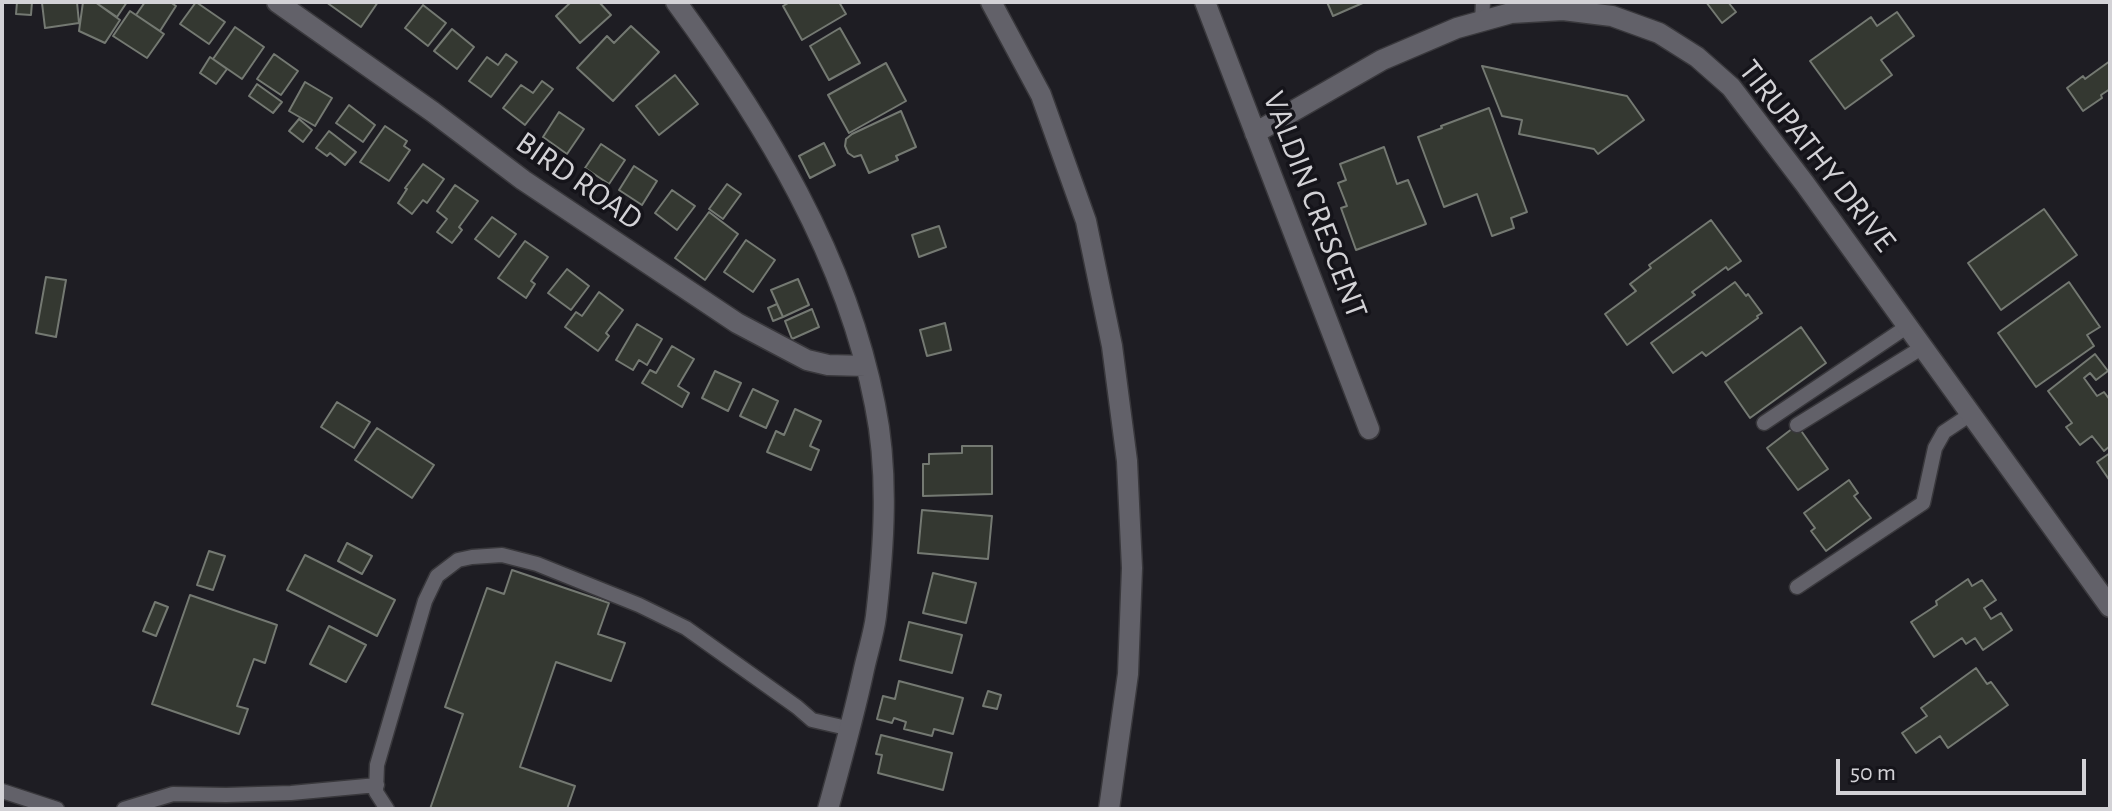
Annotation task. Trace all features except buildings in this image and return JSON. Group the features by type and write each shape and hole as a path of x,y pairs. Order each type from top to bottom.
{"street":[{"name":"BIRD ROAD","path":"277,2 523,180 737,323 807,360 828,365 866,366"},
{"path":"676,2 737,91 814,222 842,288 876,407 882,465 882,531 876,618 851,729 828,809"},
{"path":"991,2 1041,95 1086,221 1112,346 1127,461 1132,568 1128,674 1109,809"},
{"name":"VALDIN CRESCENT","path":"1205,2 1369,429"},
{"name":"TIRUPATHY DRIVE","path":"1255,133 1382,60 1457,28 1482,12 1563,10 1612,16 1659,33 1697,57 1731,87 1805,184 2110,607"}],"lane":[{"path":"1764,423 1908,326"},
{"path":"1797,425 1923,347"},
{"path":"1797,587 1923,503 1935,448 1944,432 1971,414"},
{"path":"387,809 376,792 377,765 425,601 437,576 458,560 472,557 502,555 537,564 639,605 686,628 812,720 851,729"},
{"path":"124,809 173,794 291,793 377,785"},
{"path":"2,791 57,809"}]}
